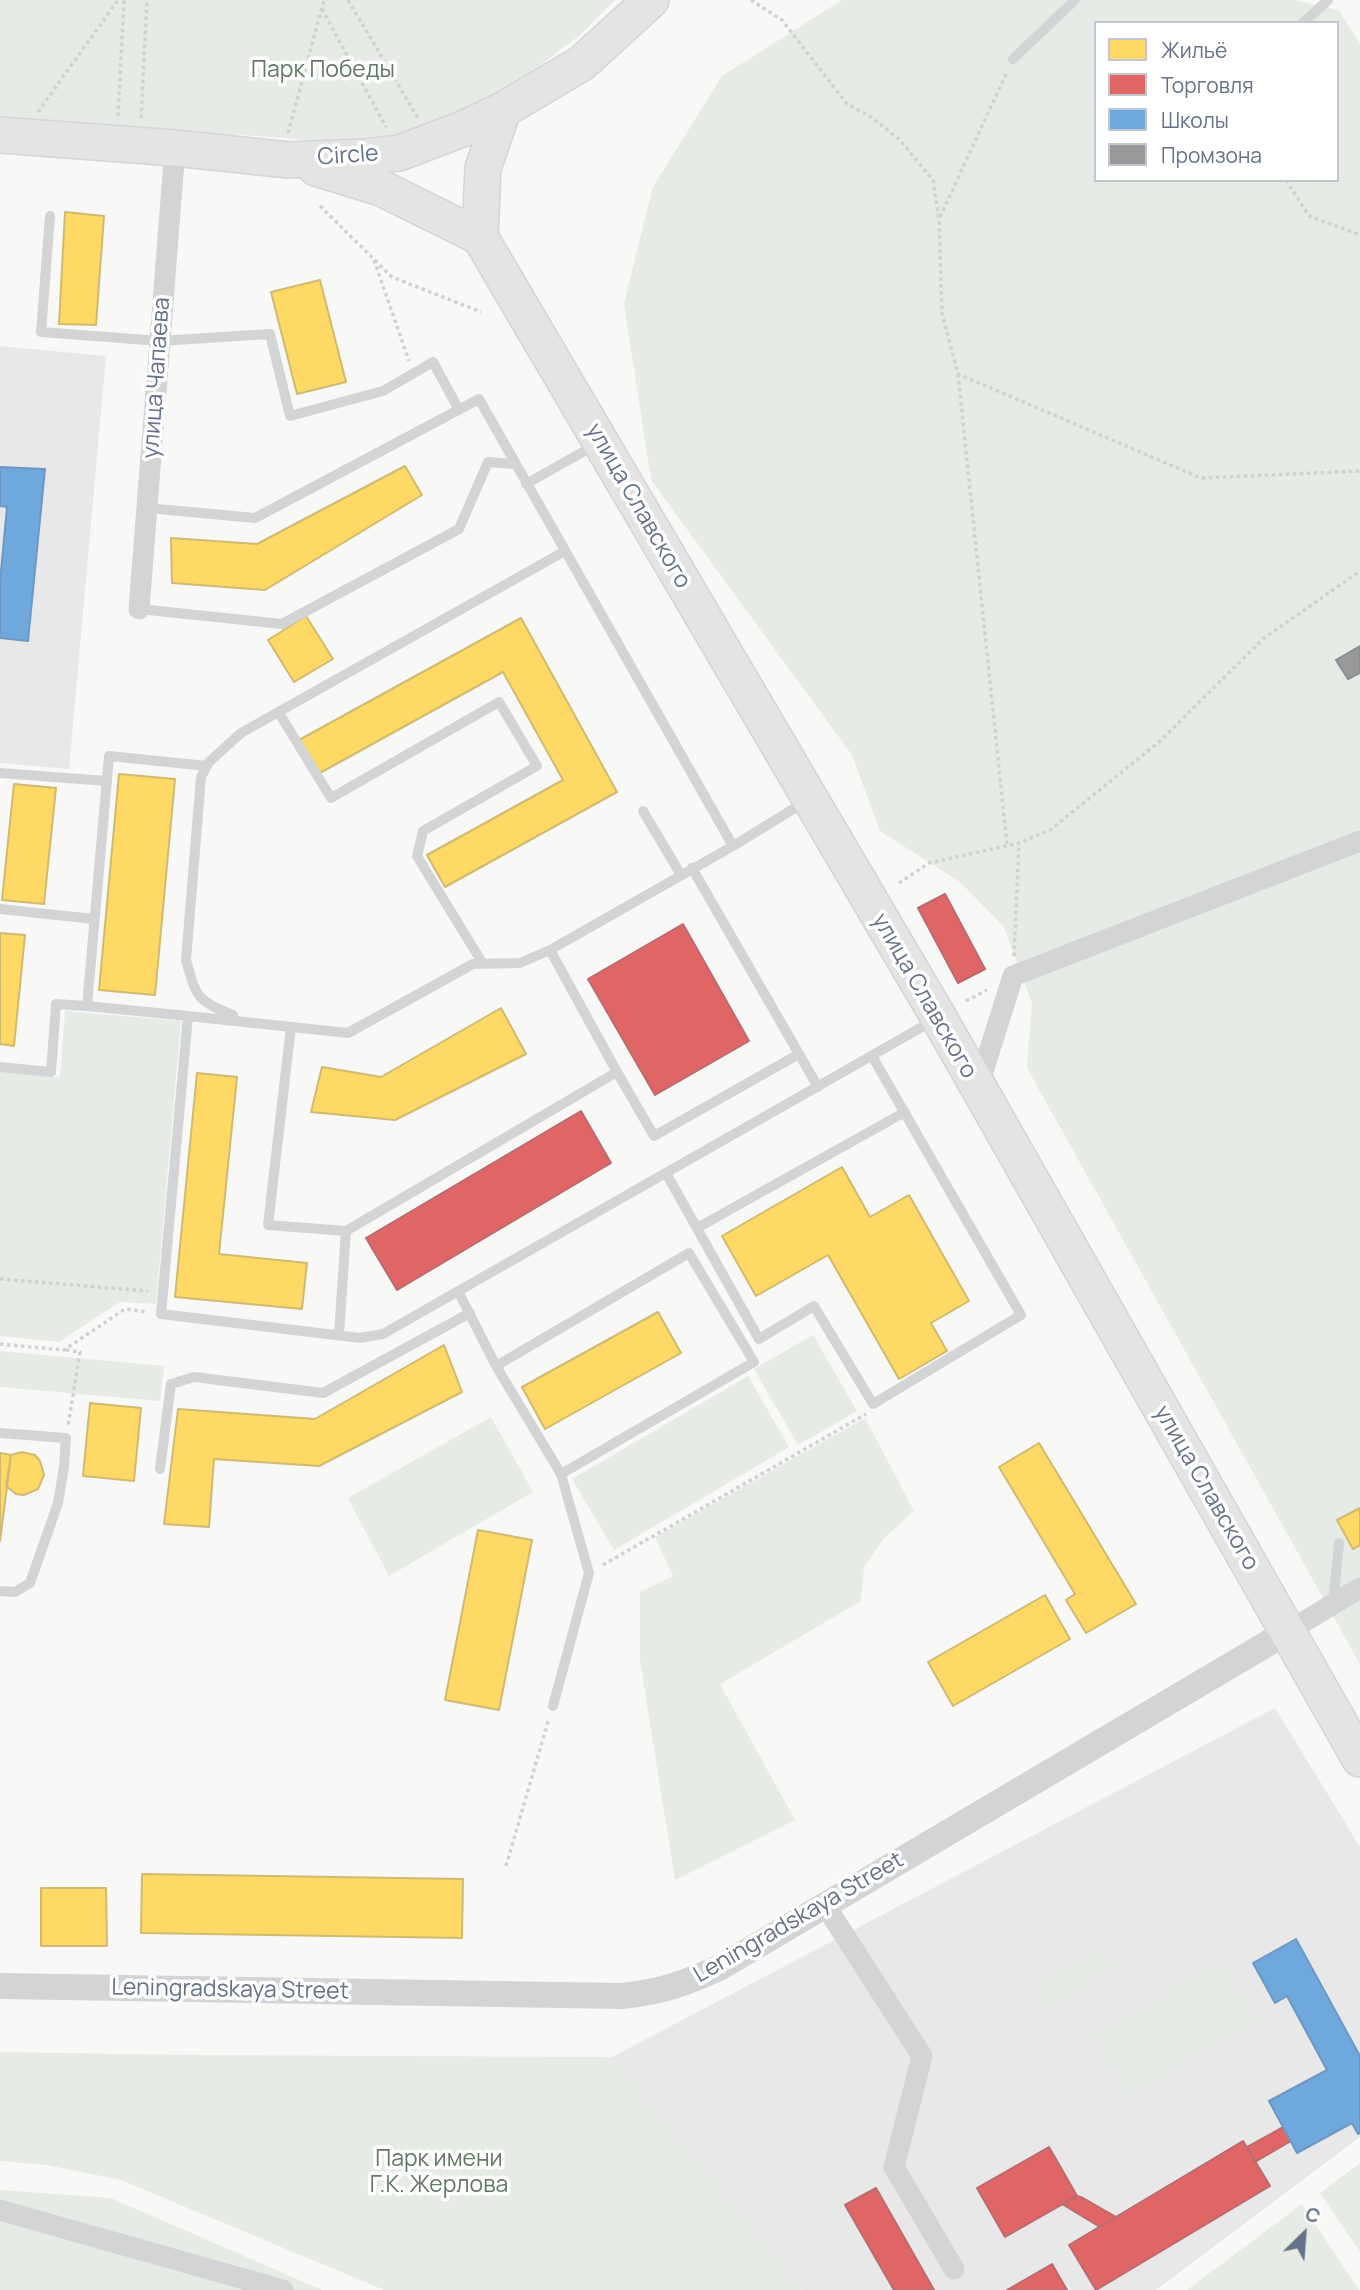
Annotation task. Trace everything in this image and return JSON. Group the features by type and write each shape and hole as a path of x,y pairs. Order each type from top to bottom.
{"main road":[{"name":"Circle","path":"0,135 175,148 288,149 365,157 399,153 440,139 503,110 582,63 651,0"},
{"path":"288,149 381,188 480,237 483,168 503,110"},
{"name":"улица Славского","path":"480,237 810,799 952,1009 978,1087 1360,1759"}],"street":[{"name":"улица Чапаева","path":"139,609 175,148"},
{"path":"978,1087 1013,976 1360,841"},
{"path":"1287,1632 1360,1588"},
{"name":"Leningradskaya Street","path":"0,1986 622,1996 655,1992 685,1983 719,1968 1287,1632"},
{"path":"825,1905 922,2056 894,2167 954,2269"},
{"path":"0,2210 284,2290"}],"lane":[{"path":"1013,59 1075,0"},
{"path":"1305,21 1328,0"},
{"path":"50,216 41,332 160,341 270,334 290,416 383,391 433,362 459,410"},
{"path":"147,509 255,518 479,399 733,846"},
{"path":"526,484 600,442"},
{"path":"139,609 282,624 459,528 488,462 515,464"},
{"path":"247,1021 205,1004 193,988 186,960 201,777 209,762 241,733 565,551"},
{"path":"279,713 331,798 499,702 537,766 422,831 417,856 483,964"},
{"path":"87,1006 109,757 207,766"},
{"path":"0,774 107,781"},
{"path":"0,1067 51,1072 56,1004 348,1033 473,964 520,963 550,950 810,799"},
{"path":"643,811 681,875"},
{"path":"692,868 818,1087"},
{"path":"0,909 94,919"},
{"path":"550,950 654,1136 799,1054"},
{"path":"188,1016 161,1314 360,1338 383,1334 952,1009"},
{"path":"291,1027 268,1225 345,1231 617,1072"},
{"path":"666,1173 759,1339 814,1306 873,1404 1021,1315 872,1056"},
{"path":"697,1228 905,1112"},
{"path":"339,1334 345,1231"},
{"path":"496,1366 689,1254 754,1362 561,1474"},
{"path":"458,1291 496,1366 561,1474 589,1573 553,1706"},
{"path":"160,1469 171,1384 194,1377 323,1393 470,1312"},
{"path":"0,1433 66,1438 58,1503 30,1583 15,1592 0,1591"},
{"path":"1333,1604 1339,1543"}],"path":[{"path":"38,113 118,0"},
{"path":"118,117 124,0"},
{"path":"141,123 147,0"},
{"path":"288,149 324,0"},
{"path":"348,0 415,117 424,121"},
{"path":"751,0 782,20 847,104 871,117 899,139 933,180 939,219 942,314 958,374 1007,846"},
{"path":"322,9 386,128"},
{"path":"939,219 1013,59"},
{"path":"1287,182 1309,216 1360,235"},
{"path":"320,206 392,277 481,313"},
{"path":"373,258 414,373"},
{"path":"958,374 1201,478 1360,471"},
{"path":"899,883 929,863 1019,843 1050,830 1159,742 1263,639 1360,571"},
{"path":"952,1009 1013,976 1019,843"},
{"path":"0,1279 163,1293"},
{"path":"64,1350 125,1309 161,1314"},
{"path":"0,1344 80,1352 66,1438"},
{"path":"589,1573 868,1413"},
{"path":"506,1866 553,1706"}],"shaded area":[{"path":"0,346 106,356 69,769 0,763"},
{"path":"1275,1708 1360,1847 1360,2137 1156,2290 803,2290 612,2057"}],"green space":[{"name":"Парк Победы","path":"0,0 615,0 580,35 509,89 474,107 392,139 337,145 286,138 0,120"},
{"path":"842,0 1294,0 1339,10 1360,44 1360,1664 1027,1068 1032,1003 1004,927 960,882 880,831 852,755 651,480 624,304 653,187 722,76"},
{"path":"65,1011 181,1021 156,1304 120,1302 59,1342 0,1336 0,1070 60,1077"},
{"path":"813,1335 857,1411 798,1445 754,1369"},
{"path":"0,1351 164,1366 160,1401 0,1387"},
{"path":"748,1376 789,1447 614,1550 572,1479"},
{"path":"491,1417 533,1492 389,1576 348,1498"},
{"path":"865,1418 914,1511 885,1537 864,1567 861,1601 720,1684 795,1820 675,1880 640,1661 640,1592 673,1576 655,1537"},
{"path":"1102,1945 1117,1969 1098,1981 1084,1954"},
{"path":"1077,1957 1092,1985 1044,2010 1031,1982"},
{"path":"1223,1962 1259,2023 1125,2096 1092,2032"},
{"name":"Парк имени Г.К. Жерлова","path":"0,2052 612,2057 803,2290 384,2290 121,2180 47,2165 0,2161"},
{"path":"1360,2163 1360,2252 1320,2193"},
{"path":"0,2190 111,2198 322,2290 0,2290"},
{"path":"1302,2204 1359,2290 1187,2290"}],"building: Жильё":[{"path":"65,212 104,216 96,325 59,324"},
{"path":"320,280 346,382 297,394 271,292"},
{"path":"405,466 422,495 265,590 172,583 171,538 257,544"},
{"path":"306,616 333,659 294,682 268,640"},
{"path":"521,618 617,792 445,887 427,855 563,780 503,672 318,774 299,740"},
{"path":"119,774 175,779 155,995 99,990"},
{"path":"14,784 56,788 44,904 2,900"},
{"path":"0,933 25,935 14,1046 0,1044"},
{"path":"501,1008 526,1054 395,1120 311,1112 322,1067 381,1077"},
{"path":"197,1073 237,1077 219,1254 307,1263 302,1309 175,1297"},
{"path":"842,1167 870,1217 909,1195 969,1301 931,1323 947,1351 899,1379 828,1255 756,1296 722,1236"},
{"path":"658,1312 681,1353 545,1429 522,1387"},
{"path":"444,1345 462,1392 319,1466 214,1459 209,1527 164,1524 178,1409 315,1419"},
{"path":"90,1403 141,1408 134,1481 83,1476"},
{"path":"1039,1443 1136,1604 1086,1633 1066,1600 1075,1594 999,1467"},
{"path":"22,1452 35,1455 44,1475 38,1489 24,1495 16,1494 6,1486 11,1455"},
{"path":"0,1453 11,1455 0,1541"},
{"path":"1360,1508 1360,1545 1353,1549 1337,1520"},
{"path":"478,1530 532,1540 499,1710 445,1700"},
{"path":"1045,1595 1070,1639 953,1706 928,1662"},
{"path":"142,1874 463,1879 462,1938 141,1933"},
{"path":"41,1888 106,1888 107,1946 41,1946"}],"building: Торговля":[{"path":"945,894 985,969 958,983 918,908"},
{"path":"683,924 749,1041 655,1095 588,979"},
{"path":"581,1111 611,1163 397,1290 366,1238"},
{"path":"1283,2127 1291,2141 1255,2162 1247,2147"},
{"path":"1243,2141 1270,2186 1096,2290 1069,2245"},
{"path":"1049,2147 1077,2196 1005,2237 977,2188"},
{"path":"876,2188 934,2290 894,2290 845,2205"},
{"path":"1077,2196 1116,2217 1100,2227 1062,2204"},
{"path":"1052,2264 1067,2290 1007,2290"}],"building: Школы":[{"path":"0,467 45,469 28,641 0,638 0,582 7,507 0,506"},
{"path":"1296,1939 1360,2056 1360,2133 1358,2134 1352,2123 1297,2153 1269,2101 1327,2070 1287,1996 1275,2003 1253,1963"}],"building: Промзона":[{"path":"1360,646 1360,673 1348,679 1336,660"}]}
